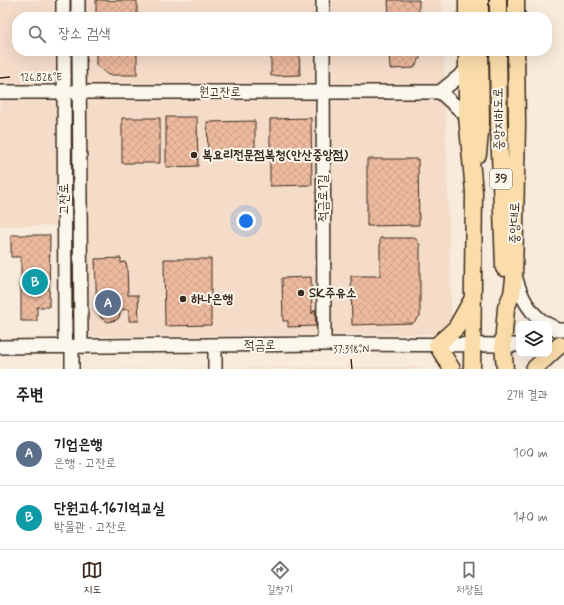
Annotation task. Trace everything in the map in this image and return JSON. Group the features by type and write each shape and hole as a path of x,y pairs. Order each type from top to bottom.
{"main road":[{"path":"467,0 467,12"},
{"path":"480,0 480,12"},
{"path":"498,0 498,12"},
{"path":"516,0 516,12"},
{"path":"467,56 467,116 474,192"},
{"name":"중앙지하도로","path":"474,192 481,122 480,56"},
{"name":"중앙지하도로","path":"498,56 499,124 506,308"},
{"name":"중앙대로","path":"505,369 511,345 506,308 512,294 514,271 517,123 516,56"},
{"name":"39","path":"472,369 474,192"},
{"path":"452,369 437,345 456,328 473,299"},
{"path":"534,369 558,345"}],"street":[{"path":"64,0 64,12"},
{"path":"78,0 78,12"},
{"path":"323,0 323,12"},
{"name":"고잔로","path":"64,56 73,346"},
{"name":"고잔로","path":"73,346 79,92 78,56"},
{"name":"적금로1길","path":"323,56 324,344"},
{"path":"467,70 440,92 467,116"},
{"name":"원고잔로","path":"0,92 440,92"},
{"path":"514,271 523,299 530,309 542,321"},
{"path":"552,326 558,330 564,330"},
{"name":"적금로","path":"0,347 324,344 511,345"},
{"path":"215,345 215,369"},
{"path":"72,369 73,346"}],"shaded area":[{"path":"0,0 442,0 443,12 12,12 12,56 444,56 452,334 58,337 56,226 0,226"},
{"path":"426,367 426,369 0,369"}],"building":[{"path":"96,0 137,1 137,12 96,12"},
{"path":"388,0 419,0 419,12 389,12"},
{"path":"96,56 137,56 137,75 108,75 96,65"},
{"path":"271,56 299,56 300,75 271,76"},
{"path":"389,56 420,56 414,68 390,69"},
{"path":"166,117 197,117 198,166 166,167"},
{"path":"122,118 160,118 160,163 122,163"},
{"path":"311,118 312,185 270,186 270,119"},
{"path":"255,121 255,155 208,155 207,122"},
{"path":"367,159 418,159 419,225 367,226"},
{"path":"11,235 50,235 49,307 37,307 37,321 21,321 21,257 11,257"},
{"path":"380,238 415,238 420,245 420,316 413,323 352,325 351,276 380,276"},
{"path":"121,258 121,263 125,262 127,266 128,295 138,295 139,321 129,321 129,309 121,310 119,318 108,322 101,318 97,311 95,259"},
{"path":"164,259 211,259 211,325 165,326"},
{"path":"311,277 312,314 315,309 316,326 288,327 288,321 283,321 282,278"}],"place":[{"name":"복요리전문점복청(안산중앙점)","path":"194,155"},
{"name":"단원고4.16기억교실","path":"35,282"},
{"name":"SK주유소","path":"301,293"},
{"name":"하나은행","path":"183,299"},
{"name":"기업은행","path":"108,303"}]}
